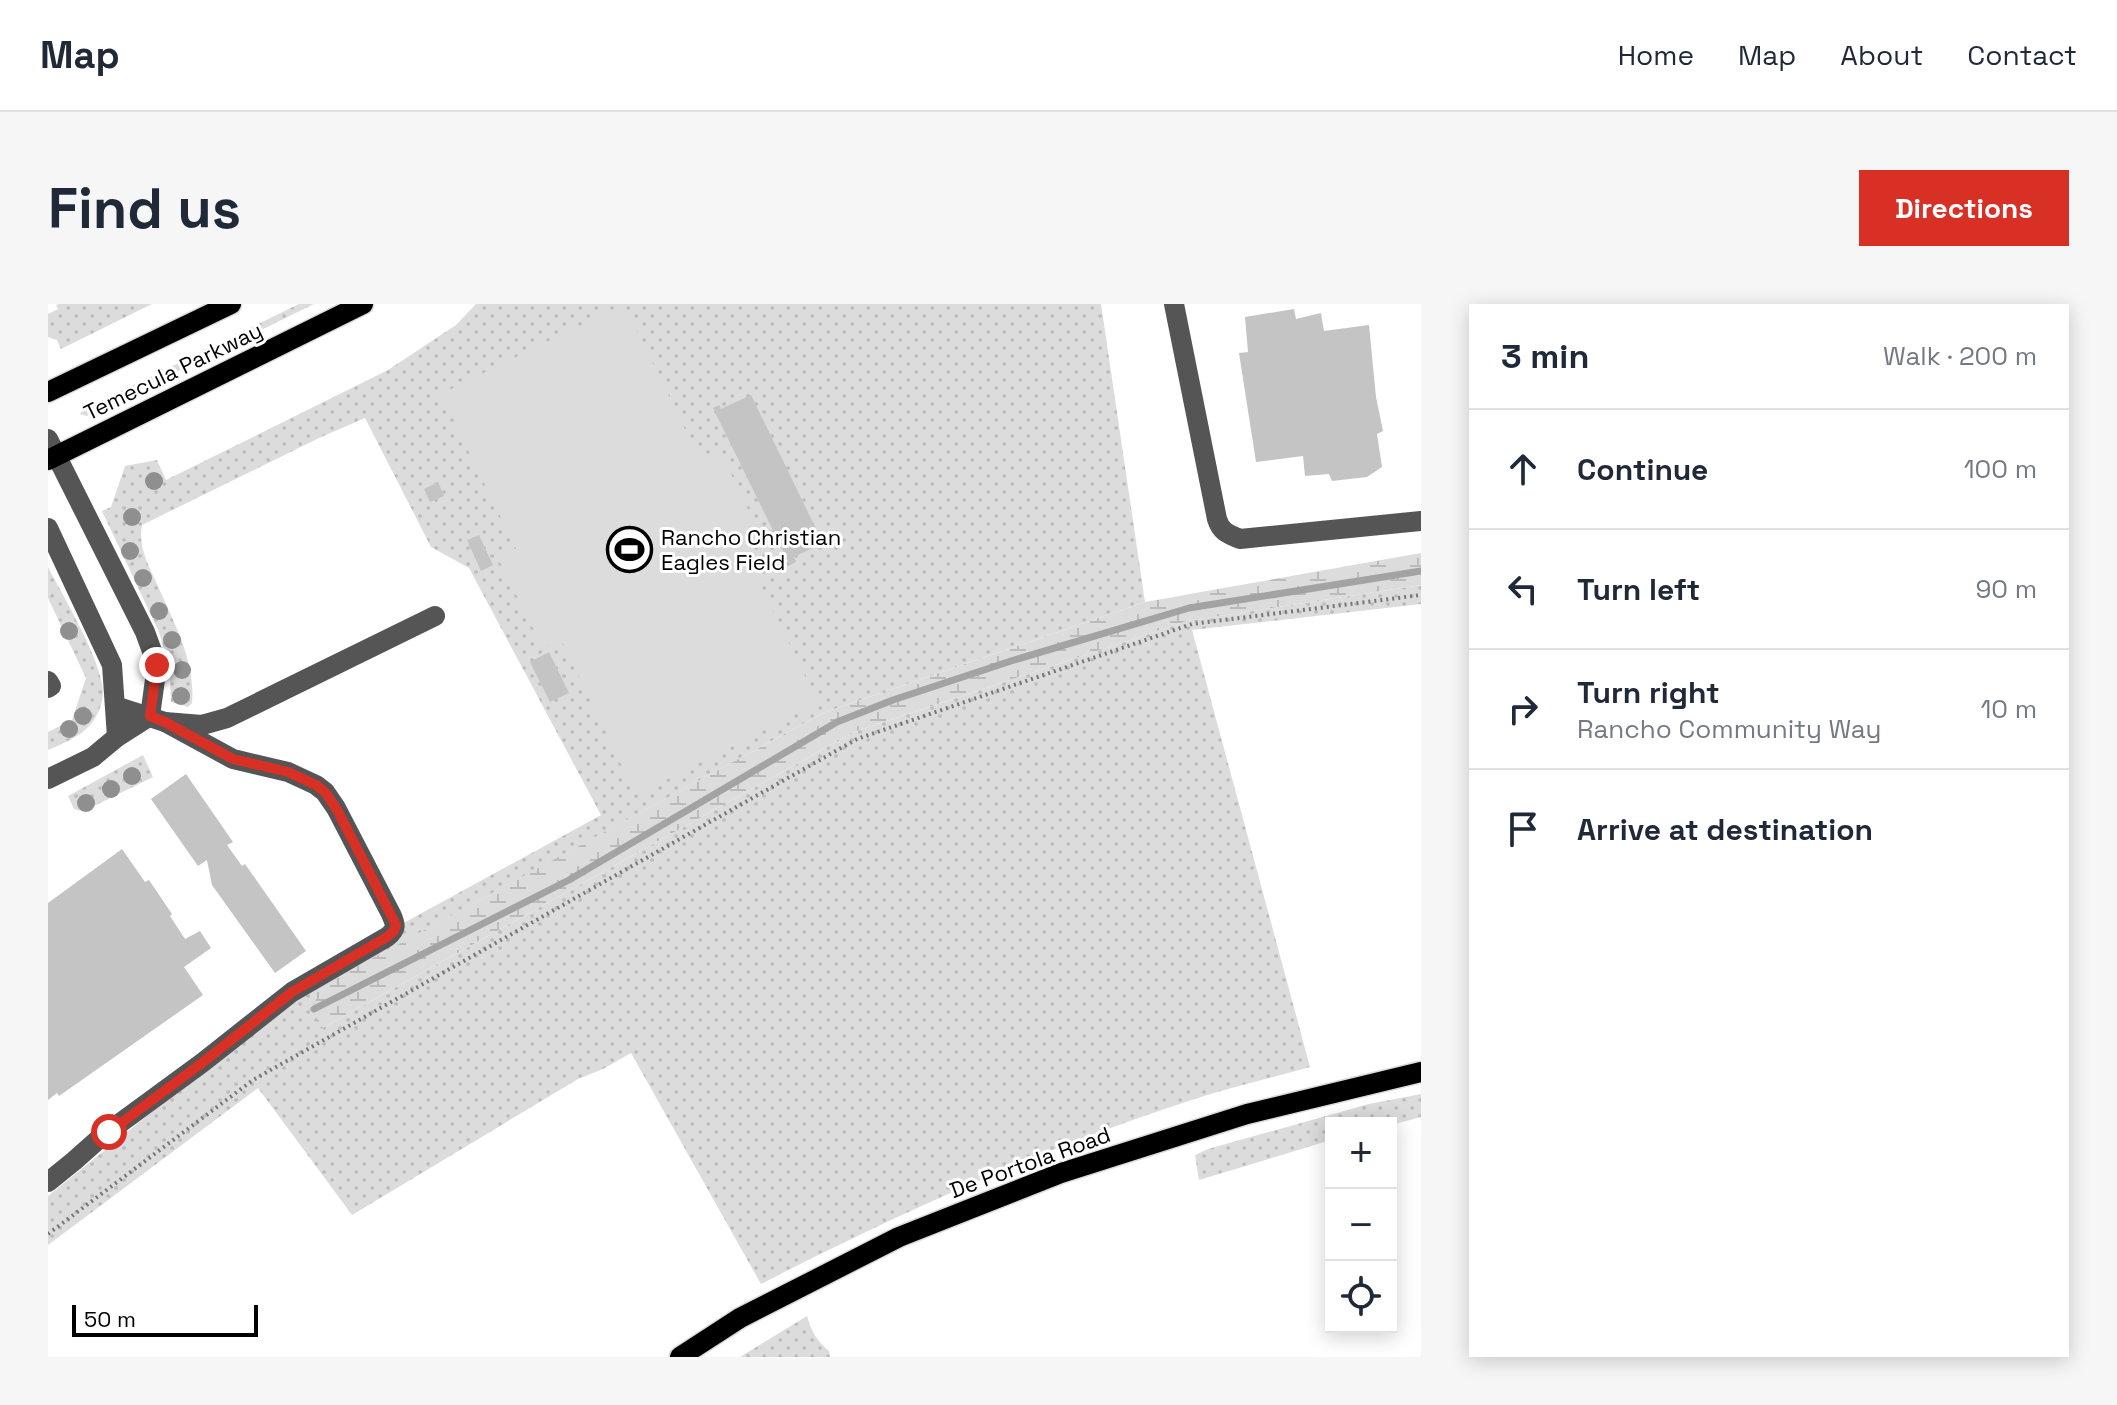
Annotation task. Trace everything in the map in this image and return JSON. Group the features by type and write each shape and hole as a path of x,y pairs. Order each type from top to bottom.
{"main road":[{"name":"Temecula Parkway","path":"48,392 231,304"},
{"name":"Temecula Parkway","path":"51,451 363,304"},
{"name":"De Portola Road","path":"680,1357 740,1318 899,1237 1061,1173 1247,1114 1421,1072"}],"street":[{"path":"1174,304 1220,528 1240,539 1421,521"},
{"path":"51,451 145,632 157,665 157,719"},
{"path":"48,528 112,665 117,737"},
{"path":"115,706 157,719 202,725 227,718 435,616"},
{"path":"48,681 51,686 48,688"},
{"path":"48,779 93,757 117,737 157,719"},
{"path":"48,1182 101,1137 191,1072 292,992 387,937 396,925 325,792 288,772 233,759 157,719"}],"path":[{"path":"48,1234 253,1080 857,739 1192,624 1421,595"}],"green space":[{"path":"152,304 61,349 57,340 48,337 48,314 58,309 56,305"},
{"path":"299,304 314,304 87,416 80,414 83,410"},
{"path":"476,304 1101,304 1145,602 823,713 319,988 321,1029 854,732 1187,621 1421,585 1421,604 1192,630 1310,1067 1204,1096 1034,1158 869,1230 761,1284 631,1053 578,1079 352,1215 258,1088 48,1245 48,1196 347,954 601,815 469,568 431,547 365,418 142,525 141,541 145,555 187,657 192,687 192,703 188,707 171,702 166,656 159,632 102,511 111,507 125,466 157,460 166,480 388,370 456,325"},
{"name":"Rancho Christian Eagles Field","path":"624,304 699,458 719,449 763,541 744,551 818,703 636,795 561,640 543,648 498,558 516,549 441,394"},
{"path":"1421,553 1421,585 1187,621 854,732 321,1029 314,1009 318,988 823,713 1145,602"},
{"path":"48,567 89,646 103,691 100,709 90,725 76,737 48,750 48,732 72,720 86,678 48,598"},
{"path":"143,755 153,777 88,809 74,809 68,796"},
{"path":"1421,1094 1421,1117 1397,1123 1397,1117 1325,1117 1325,1142 1199,1180 1195,1155 1208,1149 1369,1104"},
{"path":"807,1316 830,1357 740,1357"}],"building":[{"path":"1294,309 1296,319 1321,313 1324,331 1369,325 1376,397 1383,431 1377,434 1382,467 1367,477 1332,481 1329,474 1305,476 1303,456 1256,462 1239,353 1248,352 1245,317"},
{"path":"751,395 823,543 794,557 796,562 790,565 713,408 719,405 721,409"},
{"path":"438,482 444,496 430,502 424,489"},
{"path":"479,535 493,565 481,571 467,540"},
{"path":"549,652 569,693 550,702 530,662"},
{"path":"186,774 233,842 227,845 242,866 245,864 306,951 275,973 212,885 207,860 198,866 151,799"},
{"path":"122,849 145,882 149,880 185,939 200,931 211,948 184,967 203,995 59,1096 57,1093 48,1100 48,903"}],"waterway":[{"path":"314,1009 569,880 837,722 1011,661 1189,608 1421,571"}],"place":[{"name":"Rancho Christian Eagles Field","path":"630,550"}],"route":[{"path":"109,1132 292,992 387,937 396,925 325,792 288,772 233,759 150,716 157,665"}]}
